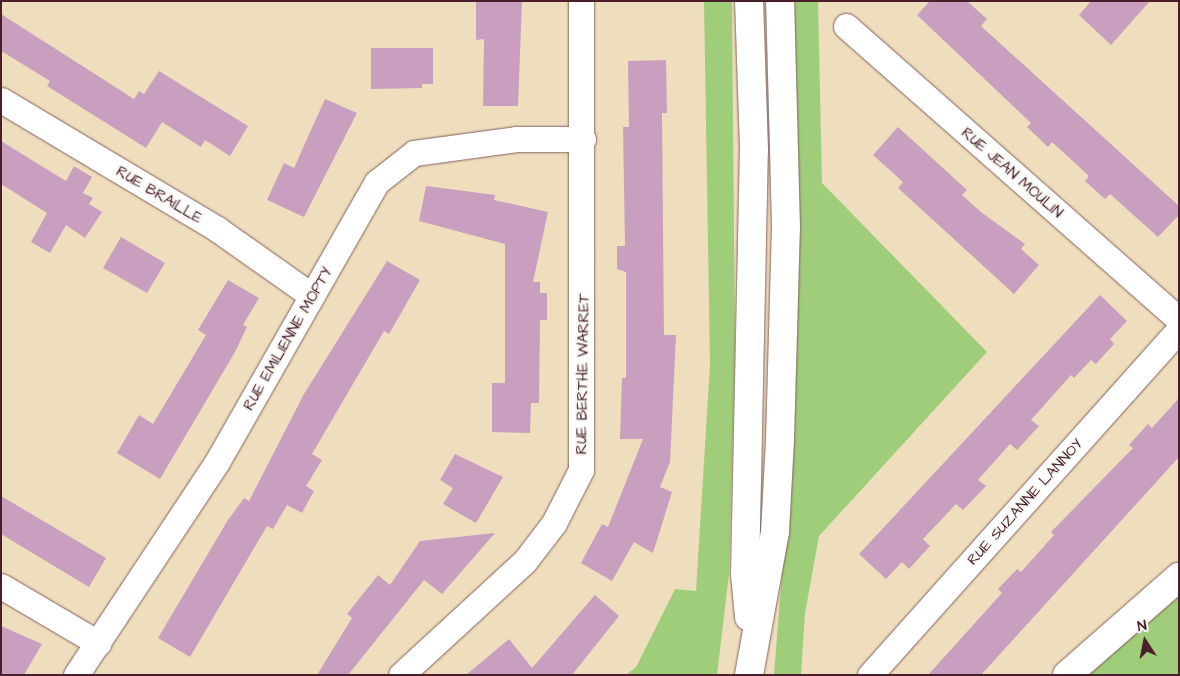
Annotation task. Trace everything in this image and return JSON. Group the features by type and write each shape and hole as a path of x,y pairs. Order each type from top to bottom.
{"main road":[{"path":"749,1 754,279 745,574 751,646"},
{"path":"749,675 751,646 775,532 780,440 786,227 780,1"},
{"path":"1067,675 1179,577"}],"street":[{"name":"RUE BERTHE WARRET","path":"401,675 525,561 554,523 582,470 583,140 581,1"},
{"name":"RUE JEAN MOULIN","path":"846,26 1179,320"},
{"name":"RUE BRAILLE","path":"1,100 217,229 312,296"},
{"name":"RUE EMILIENNE MOPTY","path":"76,675 217,462 378,182 414,153 507,140 583,140"},
{"name":"RUE SUZANNE LANNOY","path":"870,675 1179,329"},
{"path":"1,586 98,643"}],"green space":[{"path":"704,1 732,1 735,350 729,574 717,675 626,675 636,667 675,589 696,591 710,365"},
{"path":"795,1 818,1 822,183 987,352 819,536 805,613 801,675 774,675 794,418"},
{"path":"1179,596 1179,675 1087,675"}],"building":[{"path":"476,1 522,1 518,106 483,106 484,39 476,40"},
{"path":"930,1 967,1 987,19 981,26 1179,206 1179,215 1158,237 1110,194 1105,199 1085,181 1089,176 1052,142 1048,147 1027,127 1031,123 917,15"},
{"path":"1091,1 1150,1 1111,45 1079,15"},
{"path":"1,14 134,99 139,91 144,94 159,71 248,126 230,156 205,140 201,147 162,122 146,148 47,86 50,81 1,51"},
{"path":"371,48 433,48 433,84 422,84 422,88 371,89"},
{"path":"666,60 667,113 662,113 664,335 676,335 670,462 660,487 672,492 653,553 634,542 612,581 581,563 602,524 608,527 643,439 620,439 622,378 626,378 626,272 617,269 617,246 625,246 623,127 629,127 628,61"},
{"path":"325,99 357,113 304,217 267,200 284,163 294,168"},
{"path":"898,127 967,190 962,195 981,212 1025,244 1021,249 1039,265 1014,294 898,188 903,182 873,155"},
{"path":"1,141 66,181 74,166 92,177 83,193 93,198 89,204 102,212 85,238 66,225 50,253 31,242 47,213 1,184"},
{"path":"426,186 495,195 494,200 548,212 533,282 540,282 540,293 547,293 547,320 540,320 539,403 531,403 530,433 492,432 492,383 505,383 505,244 419,221"},
{"path":"121,237 165,263 147,293 103,268"},
{"path":"387,261 420,280 389,334 384,331 312,454 322,460 306,486 314,491 302,513 287,505 273,529 267,526 190,657 158,638 228,520 244,498 249,501 304,394"},
{"path":"228,280 259,298 243,325 247,327 235,352 160,479 117,453 139,415 153,424 206,335 198,330"},
{"path":"1100,295 1127,321 1110,339 1114,344 1096,364 1091,360 1074,378 1071,375 1031,420 1039,426 1017,450 1010,444 978,480 986,486 963,510 956,504 923,539 930,546 909,569 902,562 886,579 859,554"},
{"path":"1179,398 1179,457 981,675 928,675 1002,593 998,589 1017,569 1021,572 1054,535 1051,532 1133,448 1129,445 1138,435 1148,424 1152,428"},
{"path":"455,454 503,477 476,523 443,504 453,488 440,480"},
{"path":"1,496 106,558 89,587 1,534"},
{"path":"495,533 442,594 424,580 348,675 317,675 352,618 347,614 378,575 390,585 420,541"},
{"path":"595,595 619,616 572,675 466,675 509,639 532,668"},
{"path":"1,626 42,644 24,675 1,675"}]}
